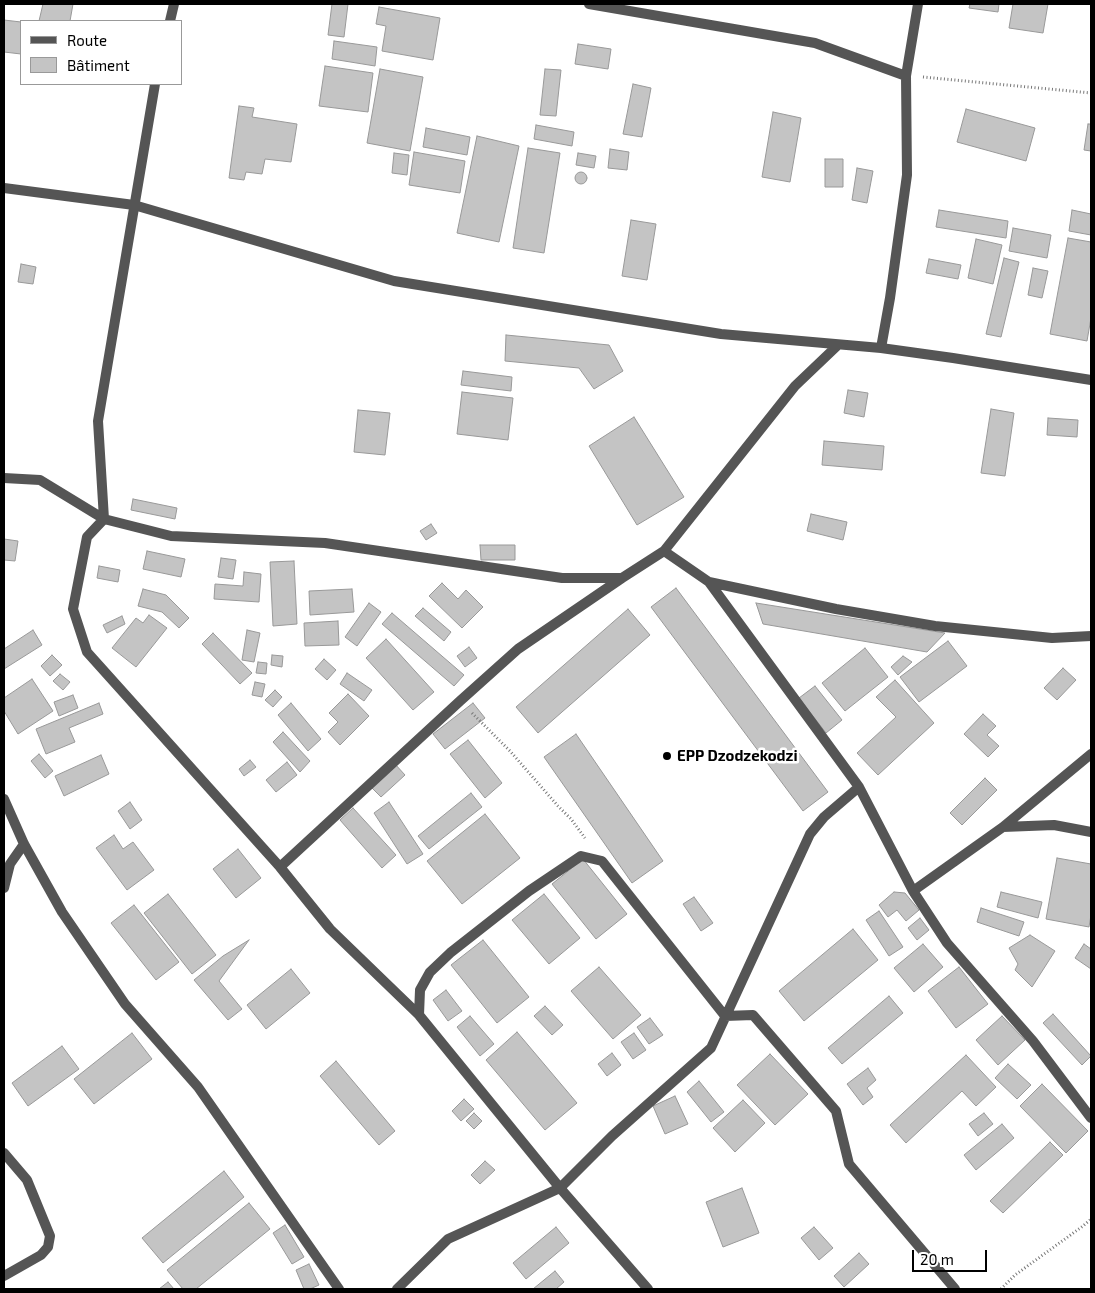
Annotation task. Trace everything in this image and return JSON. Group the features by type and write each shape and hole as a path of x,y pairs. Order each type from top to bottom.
{"street":[{"path":"170,20 174,4"},
{"path":"589,4 815,43 906,76"},
{"path":"881,348 907,175 906,76 918,4"},
{"path":"155,85 98,421 104,520 87,537 73,609 87,652 280,867 330,929 419,1014 560,1188 648,1289"},
{"path":"4,188 134,205 394,281 721,334 881,348 1091,380"},
{"path":"280,867 518,649 664,551 795,386 838,345"},
{"path":"4,478 40,480 104,520 171,536 325,543 562,578 622,578"},
{"path":"664,551 709,582 859,787 913,891 947,943 1032,1041 1091,1118"},
{"path":"709,582 836,609 935,626 1052,638 1091,636"},
{"path":"913,891 1003,827 1091,754"},
{"path":"397,1289 448,1238 560,1188 612,1136 711,1048 810,834 824,817 859,787"},
{"path":"4,799 24,844 62,912 125,1004 198,1086 338,1289"},
{"path":"1003,827 1054,825 1091,832"},
{"path":"4,888 10,864 24,844"},
{"path":"419,1014 420,990 430,972 450,953 535,887 582,856 602,861 725,1016"},
{"path":"725,1016 754,1015 836,1111 849,1164 955,1289"},
{"path":"4,1153 27,1180 50,1236 48,1246 41,1254 4,1276"}],"path":[{"path":"906,76 1091,93"},
{"path":"460,701 510,751 570,819 602,861"},
{"path":"1001,1289 1015,1275 1091,1219"}],"building":[{"path":"43,4 73,4 70,20 39,20"},
{"path":"332,4 348,4 344,37 328,35"},
{"path":"970,4 999,4 998,12 969,8"},
{"path":"1013,4 1048,4 1043,33 1009,28"},
{"path":"379,7 440,18 433,60 382,51 386,26 376,24"},
{"path":"4,20 20,22 20,54 4,52"},
{"path":"334,41 377,47 375,66 332,59"},
{"path":"578,44 611,49 608,69 575,64"},
{"path":"325,66 373,73 368,112 319,106"},
{"path":"380,69 423,77 410,151 367,143"},
{"path":"545,69 561,70 556,116 540,115"},
{"path":"633,84 651,88 642,137 623,134"},
{"path":"239,106 254,108 252,117 297,124 291,162 265,159 262,174 246,172 244,180 229,178"},
{"path":"966,109 1035,128 1026,161 957,142"},
{"path":"773,112 801,118 790,182 762,177"},
{"path":"1088,124 1091,124 1091,151 1084,150"},
{"path":"536,125 574,132 572,146 534,139"},
{"path":"426,128 470,137 467,155 423,147"},
{"path":"477,136 519,146 499,242 457,233"},
{"path":"528,148 560,153 544,253 513,248"},
{"path":"610,149 629,152 627,170 608,168"},
{"path":"414,152 465,161 460,193 409,185"},
{"path":"394,153 409,155 407,175 392,173"},
{"path":"578,153 596,156 594,168 576,165"},
{"path":"825,159 843,159 843,187 825,187"},
{"path":"857,168 873,171 867,203 852,200"},
{"path":"581,172 587,178 581,184 575,178"},
{"path":"939,210 1008,221 1006,238 936,227"},
{"path":"1072,210 1091,214 1091,235 1069,231"},
{"path":"631,220 656,224 647,280 622,276"},
{"path":"1013,228 1051,235 1047,258 1009,251"},
{"path":"1068,238 1091,242 1091,318 1087,341 1050,334"},
{"path":"976,239 1002,245 993,284 968,278"},
{"path":"1004,258 1019,262 1001,337 986,334"},
{"path":"929,259 961,265 958,279 926,273"},
{"path":"21,264 36,267 33,284 18,282"},
{"path":"1033,268 1048,271 1042,298 1028,295"},
{"path":"506,335 609,345 623,371 594,389 579,368 505,361"},
{"path":"463,371 512,377 511,391 461,385"},
{"path":"848,390 868,393 864,417 844,413"},
{"path":"462,392 513,398 508,440 457,434"},
{"path":"991,409 1014,413 1005,476 981,473"},
{"path":"358,410 390,413 385,455 354,452"},
{"path":"634,417 684,497 637,525 589,446"},
{"path":"1048,418 1078,420 1077,437 1047,435"},
{"path":"824,441 884,446 882,470 822,465"},
{"path":"133,499 177,508 175,519 131,510"},
{"path":"811,514 847,522 843,540 807,531"},
{"path":"431,524 437,533 426,540 420,531"},
{"path":"4,539 18,541 15,561 4,560"},
{"path":"480,545 515,545 515,560 481,560"},
{"path":"147,551 185,559 181,577 143,569"},
{"path":"221,558 236,560 233,579 218,577"},
{"path":"294,561 297,624 273,626 270,562"},
{"path":"99,566 120,570 118,582 97,578"},
{"path":"244,572 261,574 259,602 214,599 215,584 243,586"},
{"path":"442,583 458,599 466,590 483,607 462,628 429,596"},
{"path":"676,588 828,792 803,811 651,607"},
{"path":"143,589 166,595 189,618 179,628 162,612 138,606"},
{"path":"352,589 354,612 310,615 309,591"},
{"path":"369,603 381,612 357,646 345,637"},
{"path":"756,603 945,633 927,652 763,624"},
{"path":"423,608 451,632 444,641 415,616"},
{"path":"628,609 650,635 538,733 516,707"},
{"path":"392,613 464,675 454,686 382,624"},
{"path":"149,615 167,628 136,667 112,648 136,618 143,623"},
{"path":"122,616 125,624 107,633 103,625"},
{"path":"338,621 339,645 305,646 304,623"},
{"path":"33,630 42,645 4,669 4,649"},
{"path":"247,630 260,633 254,662 242,660"},
{"path":"213,633 252,673 240,684 202,644"},
{"path":"386,639 434,692 413,710 366,658"},
{"path":"948,641 967,666 919,702 900,677"},
{"path":"469,647 477,658 465,667 457,656"},
{"path":"865,648 888,677 845,711 822,683"},
{"path":"52,655 62,665 50,676 41,666"},
{"path":"272,655 283,656 282,667 271,665"},
{"path":"903,656 912,662 898,675 891,667"},
{"path":"324,659 336,670 327,680 315,669"},
{"path":"258,662 267,663 266,674 256,673"},
{"path":"1063,668 1076,680 1057,700 1044,688"},
{"path":"347,673 372,690 364,701 340,684"},
{"path":"60,674 70,682 63,690 53,681"},
{"path":"32,679 53,711 18,734 4,711 4,698"},
{"path":"895,680 934,723 878,775 857,753 896,717 876,697"},
{"path":"255,682 265,684 262,697 252,695"},
{"path":"815,686 842,720 826,733 799,698"},
{"path":"275,690 282,697 273,707 265,700"},
{"path":"348,694 369,716 340,745 328,732 338,722 329,713"},
{"path":"73,695 78,708 59,716 54,702"},
{"path":"99,703 103,714 69,728 75,742 46,754 36,729"},
{"path":"291,703 321,739 308,751 278,715"},
{"path":"473,703 485,718 445,749 433,734"},
{"path":"983,714 996,726 987,735 999,746 988,757 964,734"},
{"path":"283,732 310,761 300,772 273,742"},
{"path":"576,734 663,861 632,883 544,757"},
{"path":"468,740 502,783 485,798 450,754"},
{"path":"39,754 53,771 45,778 31,761"},
{"path":"101,755 109,774 64,796 55,776"},
{"path":"250,760 256,767 244,776 239,769"},
{"path":"287,762 297,775 276,792 266,780"},
{"path":"395,764 405,775 381,797 371,787"},
{"path":"985,778 997,790 962,825 950,813"},
{"path":"471,793 482,807 429,849 418,836"},
{"path":"130,802 142,820 130,829 118,811"},
{"path":"389,802 423,854 407,864 374,813"},
{"path":"353,808 396,855 382,868 340,820"},
{"path":"485,814 520,858 462,904 427,861"},
{"path":"114,835 123,849 133,842 154,870 127,890 96,848"},
{"path":"238,849 261,878 236,898 213,869"},
{"path":"1057,858 1091,864 1091,915 1089,927 1046,919"},
{"path":"583,859 627,914 596,939 552,884"},
{"path":"894,892 905,893 919,910 906,921 897,910 888,917 879,905"},
{"path":"1001,892 1042,902 1038,918 997,907"},
{"path":"168,894 216,955 192,974 144,913"},
{"path":"544,894 580,938 549,964 512,920"},
{"path":"694,897 713,923 701,931 683,904"},
{"path":"134,905 179,962 156,980 111,923"},
{"path":"981,908 1024,922 1019,936 977,922"},
{"path":"879,911 903,947 889,956 866,920"},
{"path":"920,918 929,930 917,940 908,928"},
{"path":"853,929 878,960 804,1021 779,991"},
{"path":"1030,935 1055,951 1032,987 1015,970 1018,964 1009,948"},
{"path":"249,940 219,981 242,1009 228,1020 194,980 223,956"},
{"path":"483,940 529,997 497,1023 451,965"},
{"path":"923,944 943,967 914,992 894,968"},
{"path":"1084,944 1091,949 1091,969 1075,958"},
{"path":"599,967 641,1015 613,1039 571,991"},
{"path":"959,967 988,1004 956,1028 928,991"},
{"path":"291,969 310,993 266,1029 247,1005"},
{"path":"446,990 462,1011 448,1021 433,1000"},
{"path":"889,996 903,1013 842,1064 828,1048"},
{"path":"545,1006 563,1025 552,1035 534,1016"},
{"path":"1053,1014 1091,1056 1082,1065 1043,1023"},
{"path":"470,1016 494,1044 480,1056 457,1027"},
{"path":"1002,1016 1025,1040 998,1065 976,1040"},
{"path":"650,1018 663,1035 649,1044 637,1027"},
{"path":"517,1032 577,1103 545,1130 486,1060"},
{"path":"132,1033 152,1059 94,1104 74,1079"},
{"path":"634,1033 646,1050 633,1059 621,1042"},
{"path":"62,1046 79,1069 28,1106 12,1083"},
{"path":"612,1053 621,1065 607,1076 598,1064"},
{"path":"770,1054 808,1094 775,1125 737,1085"},
{"path":"966,1055 996,1087 976,1106 962,1091 906,1143 890,1125"},
{"path":"336,1061 395,1131 379,1145 320,1076"},
{"path":"1008,1064 1031,1085 1017,1099 995,1078"},
{"path":"868,1068 876,1080 867,1088 873,1097 863,1105 847,1084"},
{"path":"699,1081 724,1112 711,1122 687,1092"},
{"path":"1042,1084 1088,1131 1066,1153 1020,1106"},
{"path":"675,1096 688,1124 665,1134 653,1106"},
{"path":"464,1099 474,1109 461,1121 452,1111"},
{"path":"743,1100 765,1123 735,1152 713,1128"},
{"path":"474,1113 482,1121 474,1129 466,1121"},
{"path":"984,1113 993,1124 978,1136 969,1124"},
{"path":"1002,1124 1014,1138 976,1170 964,1155"},
{"path":"1050,1142 1063,1155 1003,1213 990,1201"},
{"path":"485,1161 495,1170 480,1184 471,1175"},
{"path":"224,1171 244,1197 163,1263 142,1238"},
{"path":"742,1188 759,1233 723,1247 706,1202"},
{"path":"249,1203 270,1229 196,1289 183,1289 167,1270"},
{"path":"285,1225 304,1257 292,1264 273,1233"},
{"path":"556,1227 569,1243 526,1279 513,1263"},
{"path":"814,1227 833,1248 819,1260 801,1238"},
{"path":"859,1253 869,1264 844,1287 834,1276"},
{"path":"309,1264 319,1285 310,1289 304,1289 296,1270"},
{"path":"555,1271 564,1282 556,1289 533,1289"},
{"path":"168,1282 174,1289 159,1289"}],"place":[{"name":"EPP Dzodzekodzi","path":"667,756"}]}
